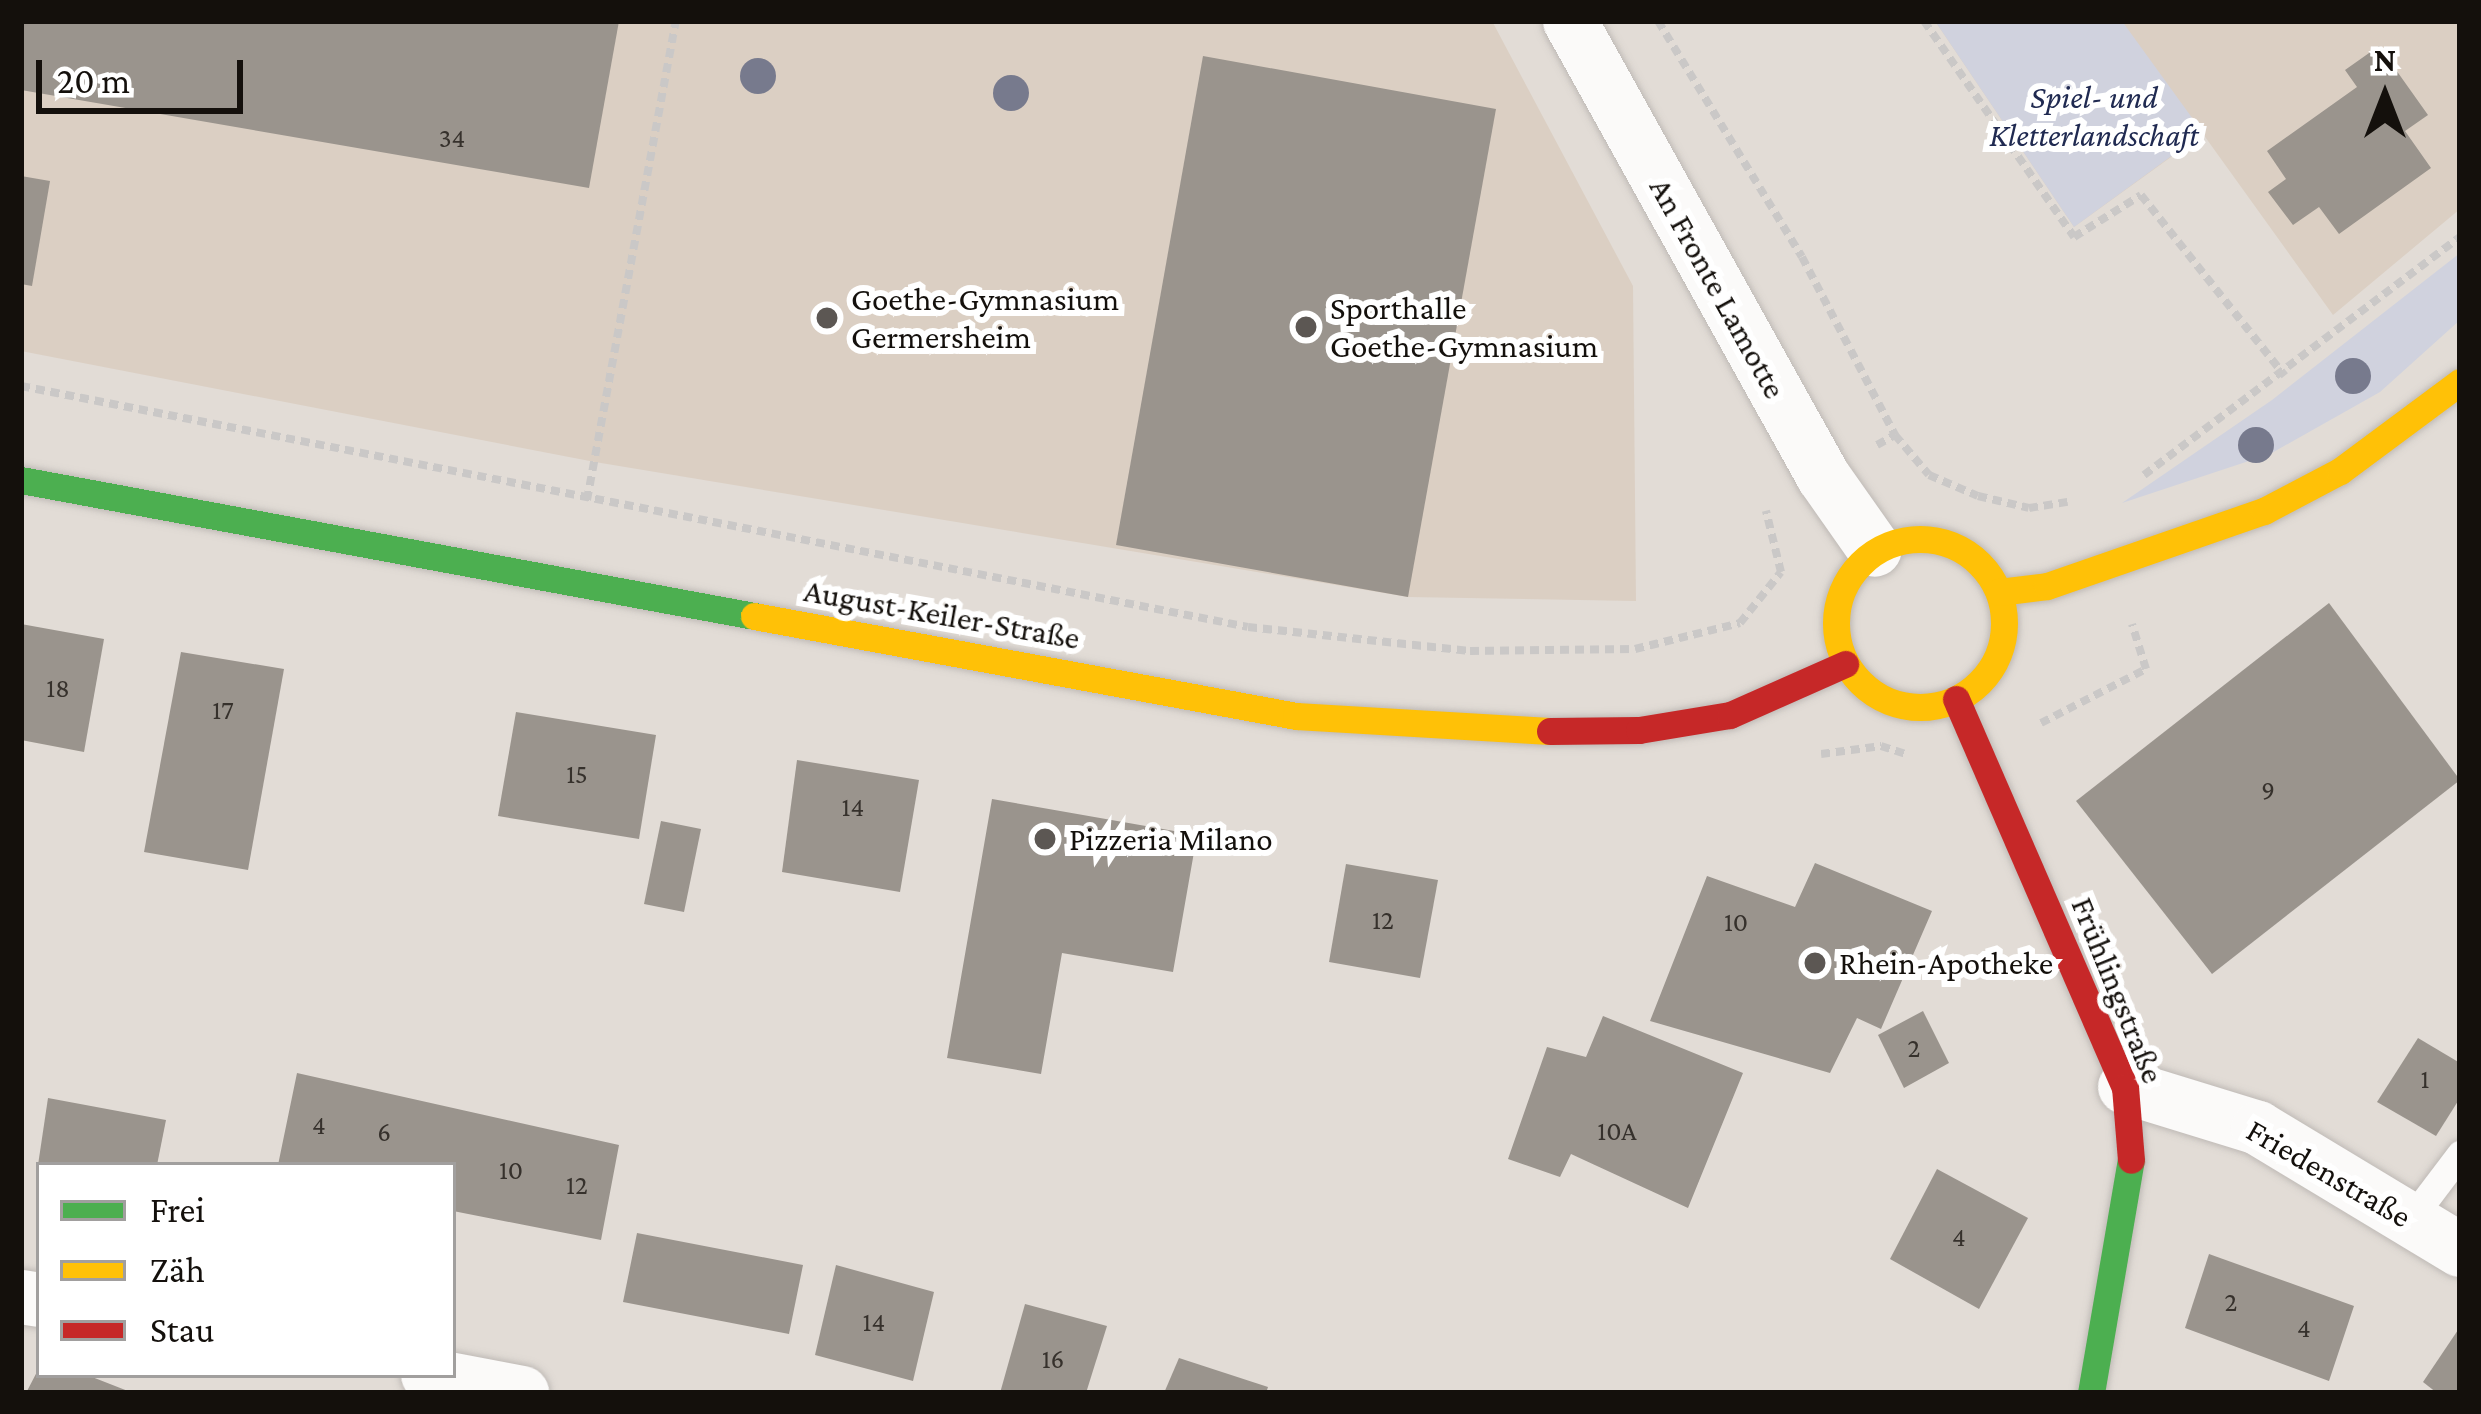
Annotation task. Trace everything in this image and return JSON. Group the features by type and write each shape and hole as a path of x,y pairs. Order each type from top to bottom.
{"street":[{"name":"An Fronte Lamotte","path":"1570,21 1823,476 1875,550"},
{"path":"1999,592 2047,586 2264,511 2340,471 2460,382"},
{"name":"August-Keiler-Straße","path":"21,480 1296,716 1468,731 1639,730 1730,715 1845,664"},
{"path":"1922,538 1947,542 1987,570 1999,592 2005,617 1993,666 1956,699 1906,706 1860,684 1845,664 1835,613 1848,578 1875,550 1922,538"},
{"name":"Frühlingstraße","path":"1956,699 2125,1087 2125,1226 2091,1393"},
{"name":"Friedenstraße","path":"2125,1087 2258,1128 2460,1250"},
{"path":"444,1378 522,1393"}],"lane":[{"path":"2410,1220 2460,1154"}],"path":[{"path":"587,500 676,21"},
{"path":"1658,21 1802,257 1895,435 1929,475 1978,496 2029,508 2086,499"},
{"path":"1924,21 2074,237 2141,195 2284,376"},
{"path":"2126,484 2284,376 2460,237"},
{"path":"21,386 1248,627 1555,652 1671,643 1740,622 1781,572 1766,511 1895,435"}],"shaded area":[{"name":"Goethe-Gymnasium Germersheim","path":"21,21 1492,21 1633,286 1636,601 1408,597 595,462 21,351"},
{"path":"1935,21 2460,21 2460,209 2333,315 2203,134 2074,227"}],"green space":[{"name":"Spiel- und Kletterlandschaft","path":"1935,21 2122,21 2203,133 2074,227"},
{"path":"2460,253 2460,320 2380,392 2270,454 2122,503 2272,400"}],"building":[{"path":"21,21 619,21 589,188 21,90"},
{"path":"2379,46 2428,115 2405,131 2431,168 2339,234 2319,207 2293,225 2268,192 2286,179 2267,151 2357,87 2345,70"},
{"name":"Sporthalle Goethe-Gymnasium","path":"1203,56 1496,109 1408,597 1116,545"},
{"path":"21,176 50,181 32,286 21,284"},
{"path":"2329,603 2460,780 2212,974 2076,801"},
{"path":"21,624 104,639 84,752 21,740"},
{"path":"181,652 284,669 248,870 144,852"},
{"path":"516,712 656,735 639,839 498,816"},
{"path":"797,760 919,780 900,892 782,872"},
{"path":"992,799 1197,835 1173,972 1062,953 1041,1074 947,1058"},
{"path":"661,821 701,829 684,912 644,904"},
{"path":"1815,863 1932,911 1881,1029 1857,1018 1830,1073 1650,1021 1707,876 1795,907"},
{"path":"1346,864 1438,880 1420,978 1329,962"},
{"path":"1923,1011 1949,1063 1904,1088 1878,1035"},
{"path":"1603,1016 1743,1073 1688,1208 1571,1154 1560,1177 1508,1159 1547,1047 1586,1057"},
{"path":"2418,1038 2460,1063 2460,1098 2436,1136 2377,1102"},
{"path":"297,1073 619,1145 601,1240 456,1212 456,1162 279,1162"},
{"path":"48,1098 166,1120 158,1162 38,1162"},
{"path":"1937,1169 2028,1218 1979,1309 1890,1259"},
{"path":"637,1233 803,1265 789,1334 623,1302"},
{"path":"2209,1254 2354,1306 2329,1381 2185,1328"},
{"path":"836,1265 934,1292 913,1381 815,1355"},
{"path":"1025,1304 1107,1326 1086,1393 1000,1393"},
{"path":"2460,1327 2460,1393 2437,1393 2423,1382"},
{"path":"1179,1358 1268,1387 1266,1393 1164,1393"},
{"path":"36,1374 36,1378 95,1378 133,1393 26,1393"}],"traffic: fast":[{"path":"21,480 754,616"},
{"path":"2091,1393 2131,1160"}],"traffic: slow":[{"path":"1999,592 2047,586 2264,511 2340,471 2460,382"},
{"path":"1920,539 1952,545 1980,563 1998,591 2004,623 1998,655 1980,683 1952,701 1920,707 1888,701 1860,683 1842,655 1836,623 1842,591 1860,563 1888,545 1920,539"},
{"path":"754,616 1296,716 1550,731"}],"traffic: jam":[{"path":"1550,731 1639,730 1730,715 1845,664"},
{"path":"1956,699 2125,1087 2131,1160"}],"place":[{"name":"Goethe-Gymnasium Germersheim","path":"827,318"},
{"name":"Sporthalle Goethe-Gymnasium","path":"1306,327"},
{"name":"Pizzeria Milano","path":"1045,839"},
{"name":"Rhein-Apotheke","path":"1815,963"}]}
